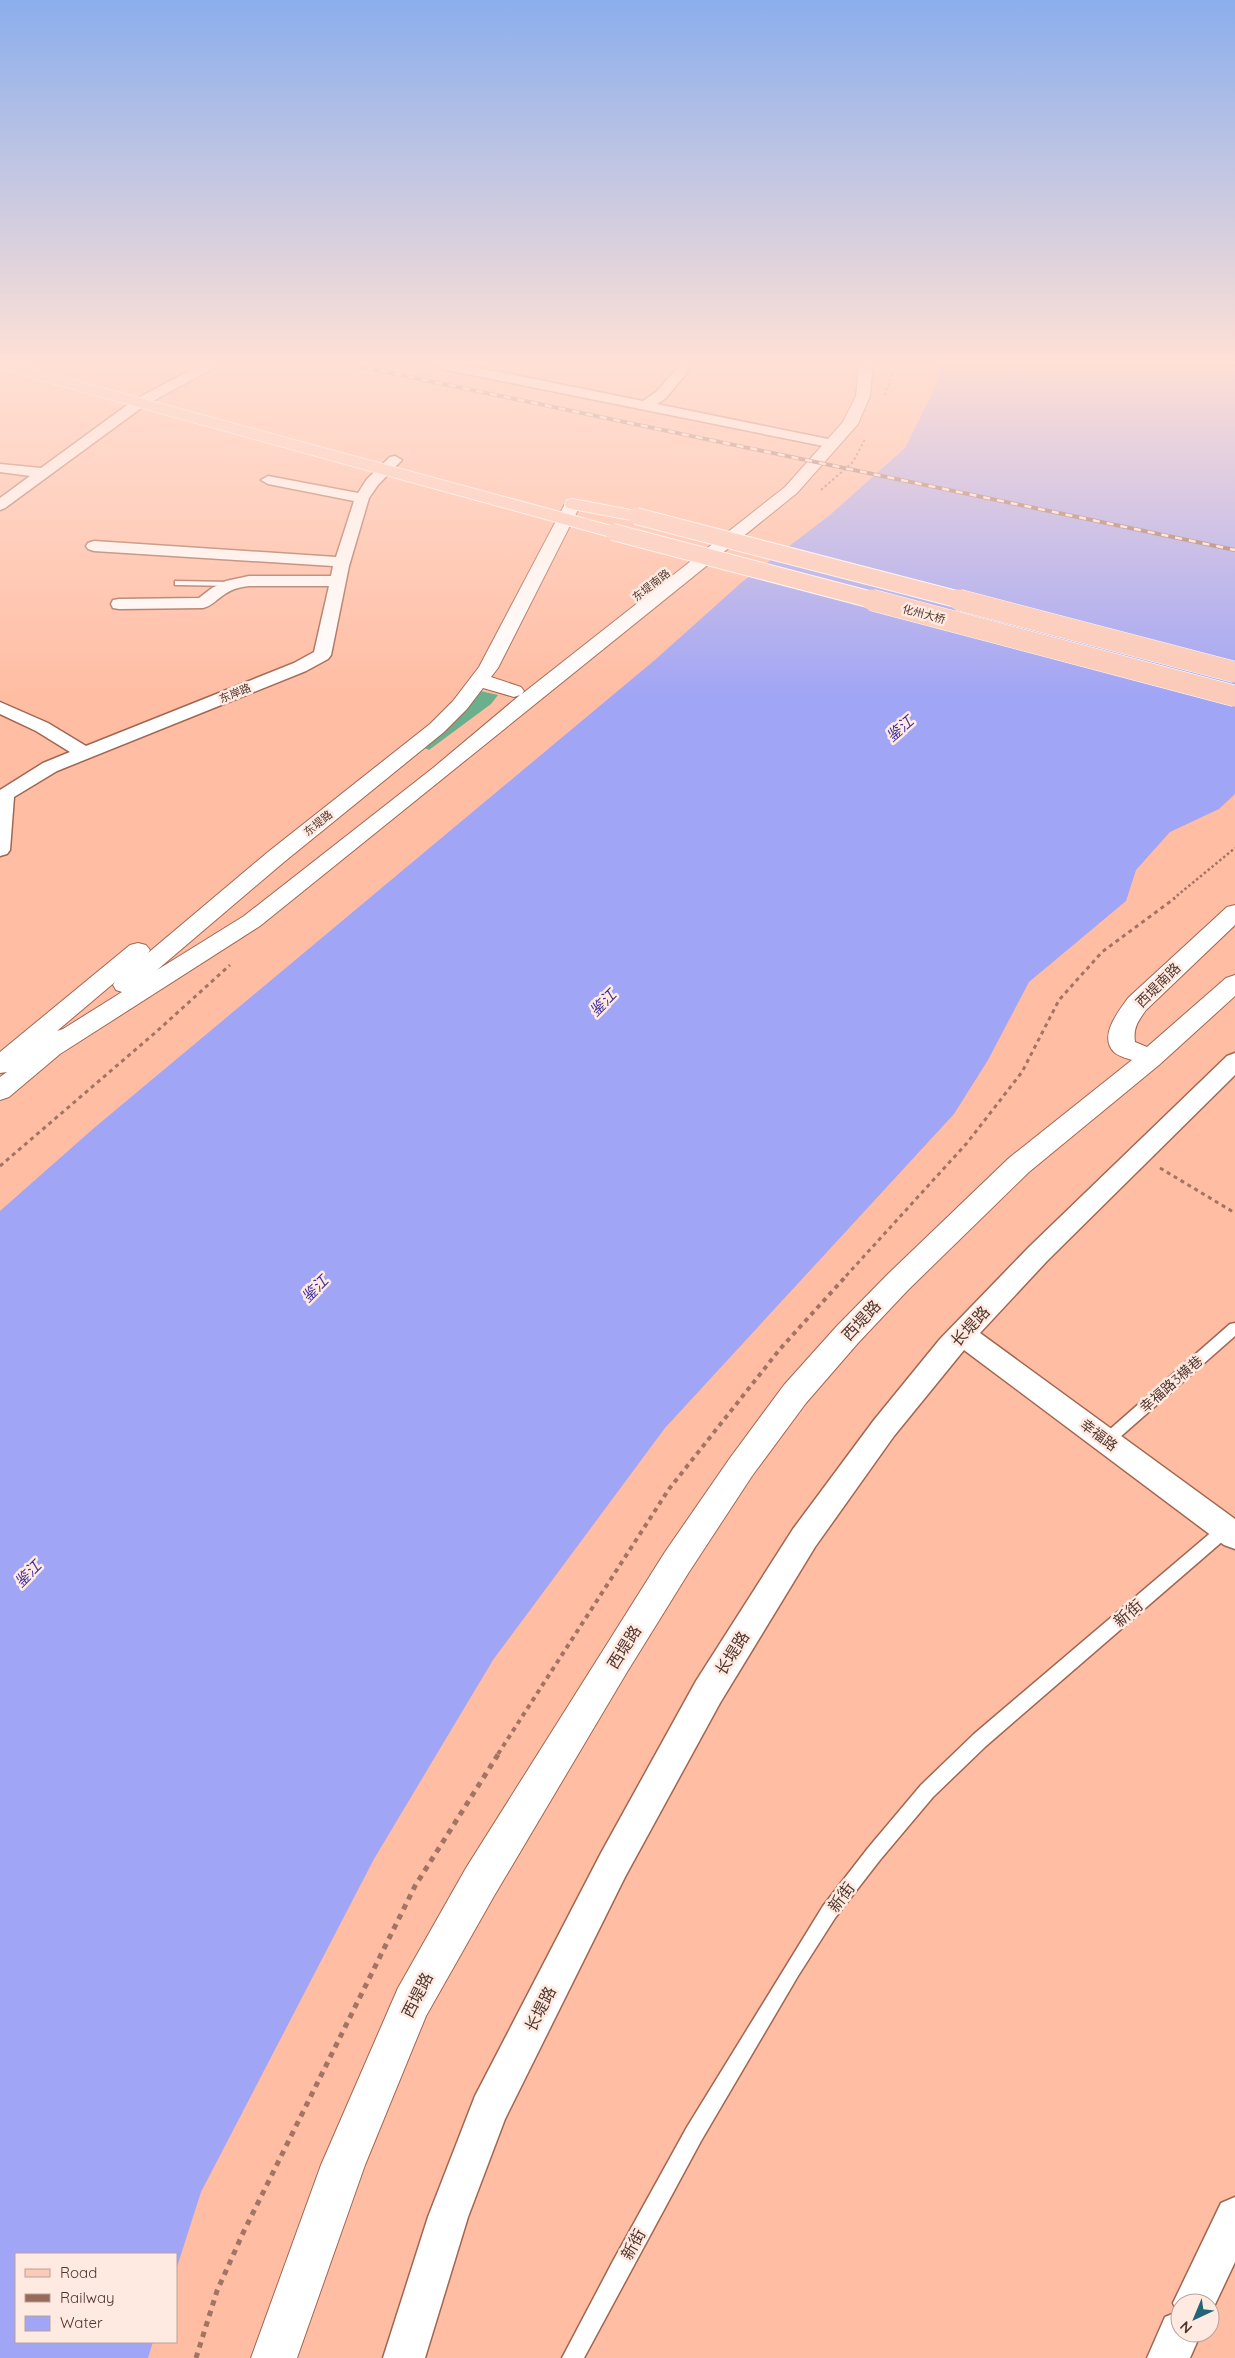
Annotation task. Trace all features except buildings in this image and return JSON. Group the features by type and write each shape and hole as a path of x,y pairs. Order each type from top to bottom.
{"main road":[{"path":"428,475 561,510"},
{"name":"东堤南路","path":"411,774 514,690 738,517 787,475"},
{"name":"东堤南路","path":"51,1048 252,921 440,772 536,692 754,521 791,490 802,475"},
{"name":"化州大桥","path":"561,510 636,516 1235,672"},
{"name":"化州大桥","path":"561,510 613,532 1235,696"},
{"name":"东堤路","path":"0,1091 276,857 437,728 460,705 488,668 561,510"},
{"name":"东堤路","path":"0,1065 257,850 419,723 441,701 468,666 561,510"},
{"path":"479,680 514,690"},
{"path":"351,776 376,777 440,772"},
{"name":"西堤南路","path":"1150,1059 1123,1046 1120,1036 1125,1020 1152,989 1235,912"},
{"name":"西堤路","path":"274,2358 343,2165 412,2002 480,1882 610,1669 677,1562 741,1467 795,1394 872,1309 1019,1165 1150,1059 1235,983"}],"street":[{"path":"0,505 40,475"},
{"name":"东岸路","path":"0,850 5,795 50,767 300,667 321,656 324,652 338,581 362,498 372,482 379,475"},
{"path":"268,480 362,498"},
{"path":"94,546 343,562"},
{"path":"119,604 203,603 218,591 232,584 249,581 338,581"},
{"path":"0,707 42,727 84,753"},
{"name":"长堤路","path":"404,2358 448,2217 489,2110 613,1865 708,1692 804,1538 884,1428 962,1334 1038,1254 1235,1061"},
{"name":"幸福路","path":"962,1334 1230,1532"},
{"path":"1199,2293 1235,2218"},
{"path":"1168,2358 1175,2343"}],"lane":[{"path":"178,584 232,584"},
{"name":"幸福路3横巷","path":"1106,1441 1235,1328"},
{"name":"新街","path":"573,2358 694,2134 829,1912 874,1854 927,1791 980,1740 1230,1532"}],"path":[{"path":"1139,1155 1235,1213"}],"green space":[{"path":"480,691 498,695 491,704 429,750 425,748 456,721"}],"water":[{"name":"鉴江","path":"875,475 1235,475 1235,794 1219,809 1170,832 1136,870 1126,901 1029,982 988,1060 954,1114 665,1428 493,1660 374,1859 201,2192 178,2264 178,2253 15,2253 15,2343 153,2343 148,2358 0,2358 0,1211 94,1128 656,659 742,582 830,515"}],"railway":[{"path":"878,475 1235,550"}]}
